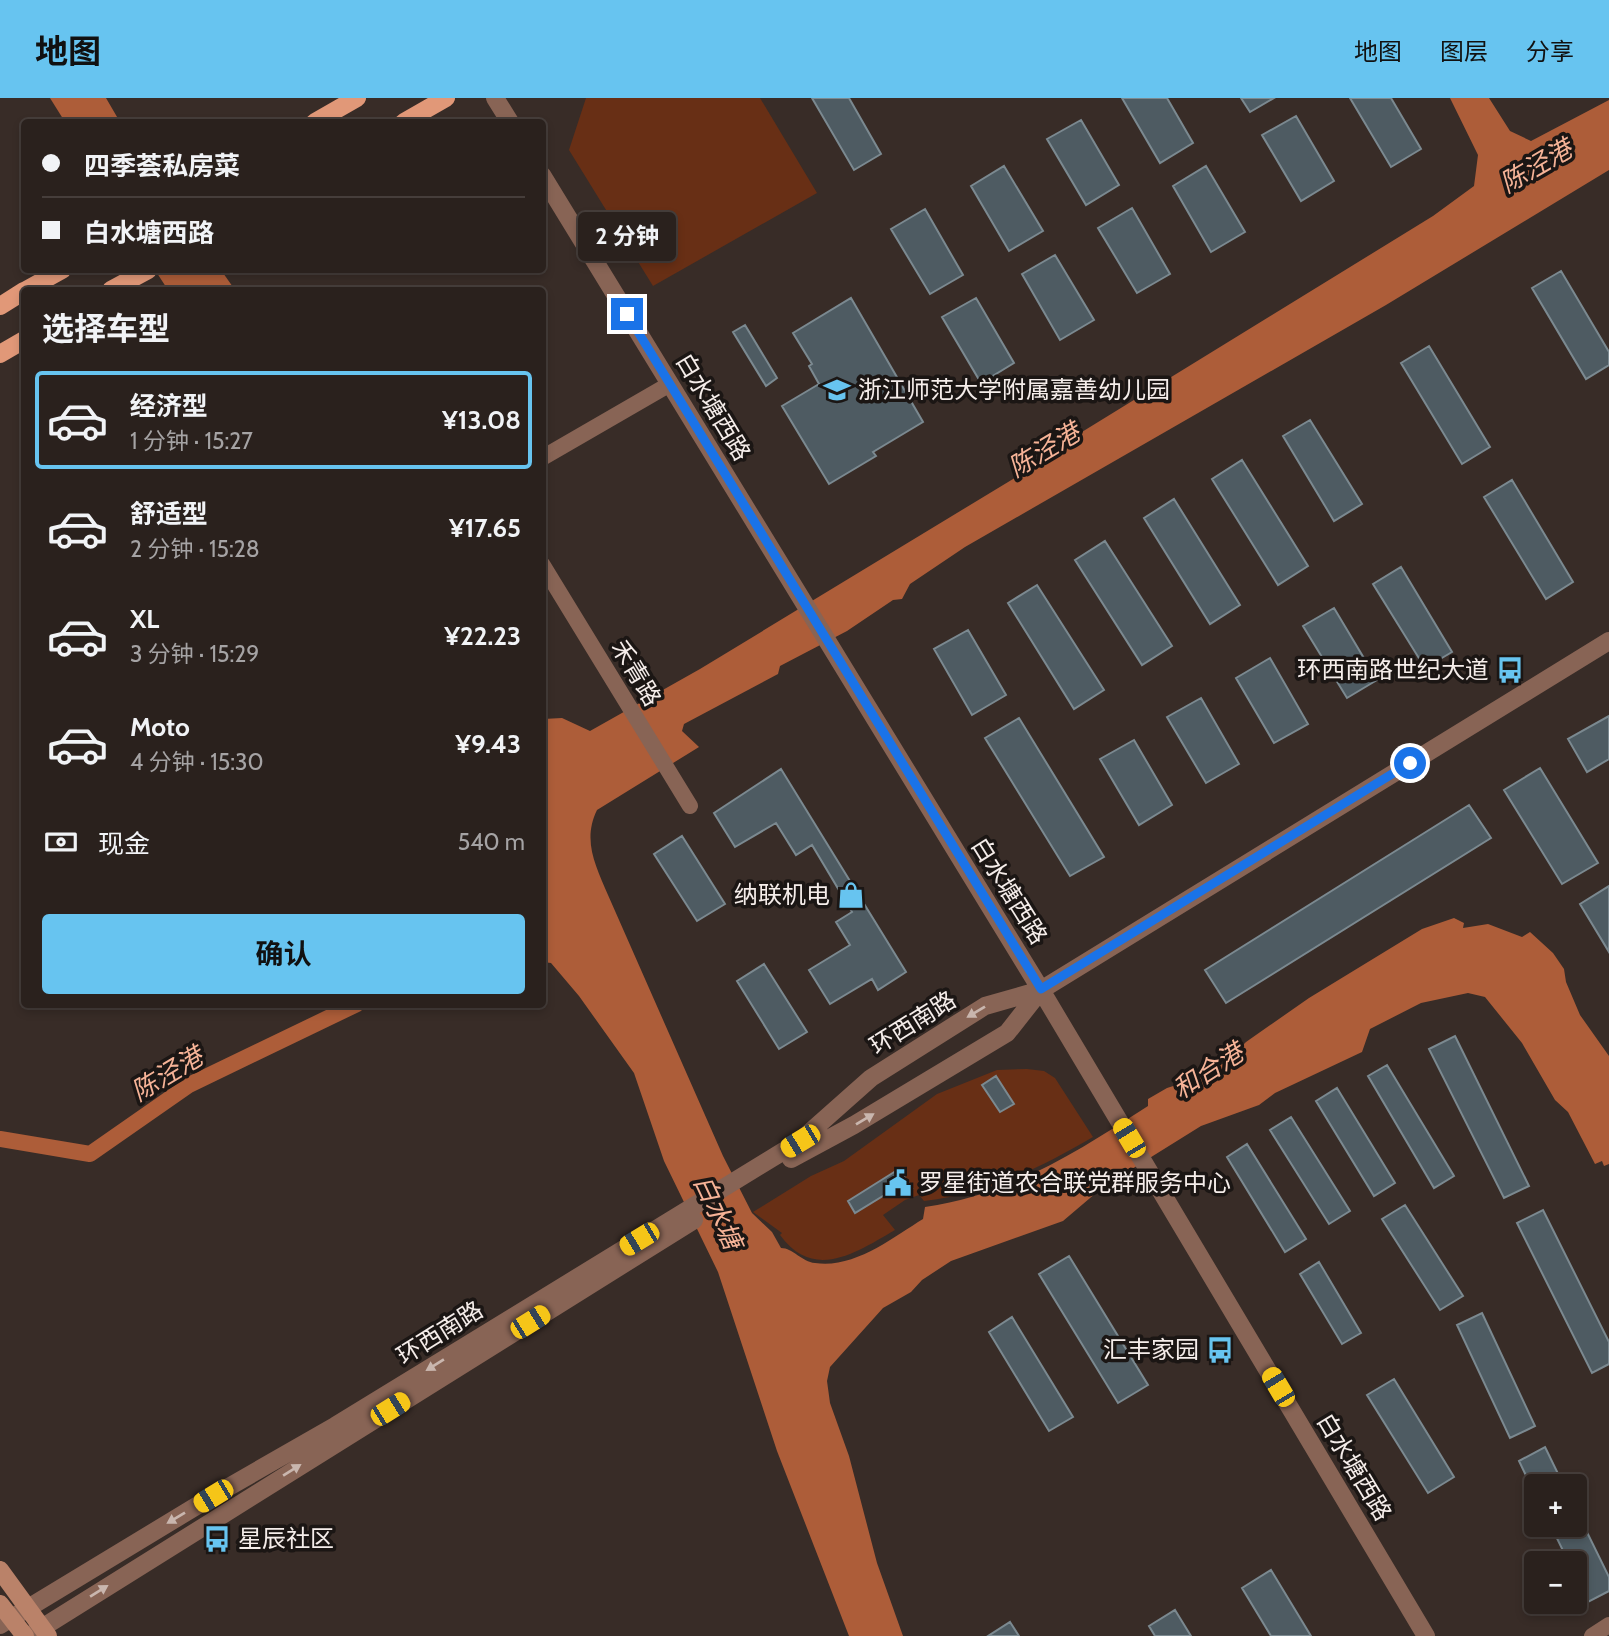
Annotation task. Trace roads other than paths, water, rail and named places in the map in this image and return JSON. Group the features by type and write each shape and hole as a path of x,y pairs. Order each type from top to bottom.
{"main road":[{"path":"320,119 357,98"},
{"path":"409,119 446,98"},
{"path":"32,287 57,273"},
{"path":"117,287 143,273"},
{"path":"0,306 21,293"},
{"path":"0,355 21,342"},
{"path":"0,1570 10,1614 36,1634"}],"street":[{"path":"495,98 508,119"},
{"name":"白水塘西路","path":"546,182 1041,989 1426,1636"},
{"path":"546,456 670,384"},
{"name":"禾青路","path":"546,570 690,806"},
{"name":"环西南路","path":"802,1146 882,1071 985,1006 1041,989 1609,641"},
{"name":"环西南路","path":"36,1634 802,1146 854,1125 1007,1033 1041,989"},
{"name":"环西南路","path":"10,1614 643,1245"},
{"path":"1592,1636 1609,1625"}],"water":[{"path":"50,98 106,98 118,119 63,119"},
{"name":"白水塘","path":"1450,98 1489,98 1510,131 1531,141 1609,100 1609,170 1386,305 965,547 910,584 902,599 893,600 847,631 780,666 778,674 684,724 682,731 699,747 597,810 591,832 595,864 723,1156 752,1213 772,1232 781,1248 790,1250 810,1262 830,1264 858,1257 923,1219 925,1207 986,1193 1069,1155 1148,1106 1148,1099 1226,1062 1246,1042 1309,998 1422,929 1454,918 1464,923 1463,928 1488,924 1522,937 1530,932 1553,953 1564,969 1566,982 1580,1015 1609,1056 1609,1164 1604,1166 1602,1161 1595,1164 1568,1112 1555,1100 1522,1043 1485,997 1468,993 1421,1003 1370,1029 1362,1052 1275,1093 1259,1105 1201,1126 1103,1187 1063,1221 951,1261 922,1280 911,1292 883,1308 830,1367 827,1381 830,1403 849,1456 877,1563 903,1636 849,1636 777,1451 718,1272 664,1161 634,1073 579,996 551,963 546,962 546,719 562,718 590,731 700,669 1036,465 1051,451 1433,216 1474,186 1478,155"},
{"path":"157,273 223,273 233,287 166,287"}],"waterway":[{"name":"陈泾港","path":"0,1139 90,1154 189,1085 349,1008"}],"place":[{"name":"浙江师范大学附属嘉善幼儿园","path":"837,390"},
{"name":"环西南路世纪大道","path":"1510,670"},
{"name":"纳联机电","path":"851,895"},
{"name":"罗星街道农合联党群服务中心","path":"898,1183"},
{"name":"汇丰家园","path":"1220,1350"},
{"name":"星辰社区","path":"217,1539"}],"water label":[{"name":"和合港","path":"1208,1071"}]}
